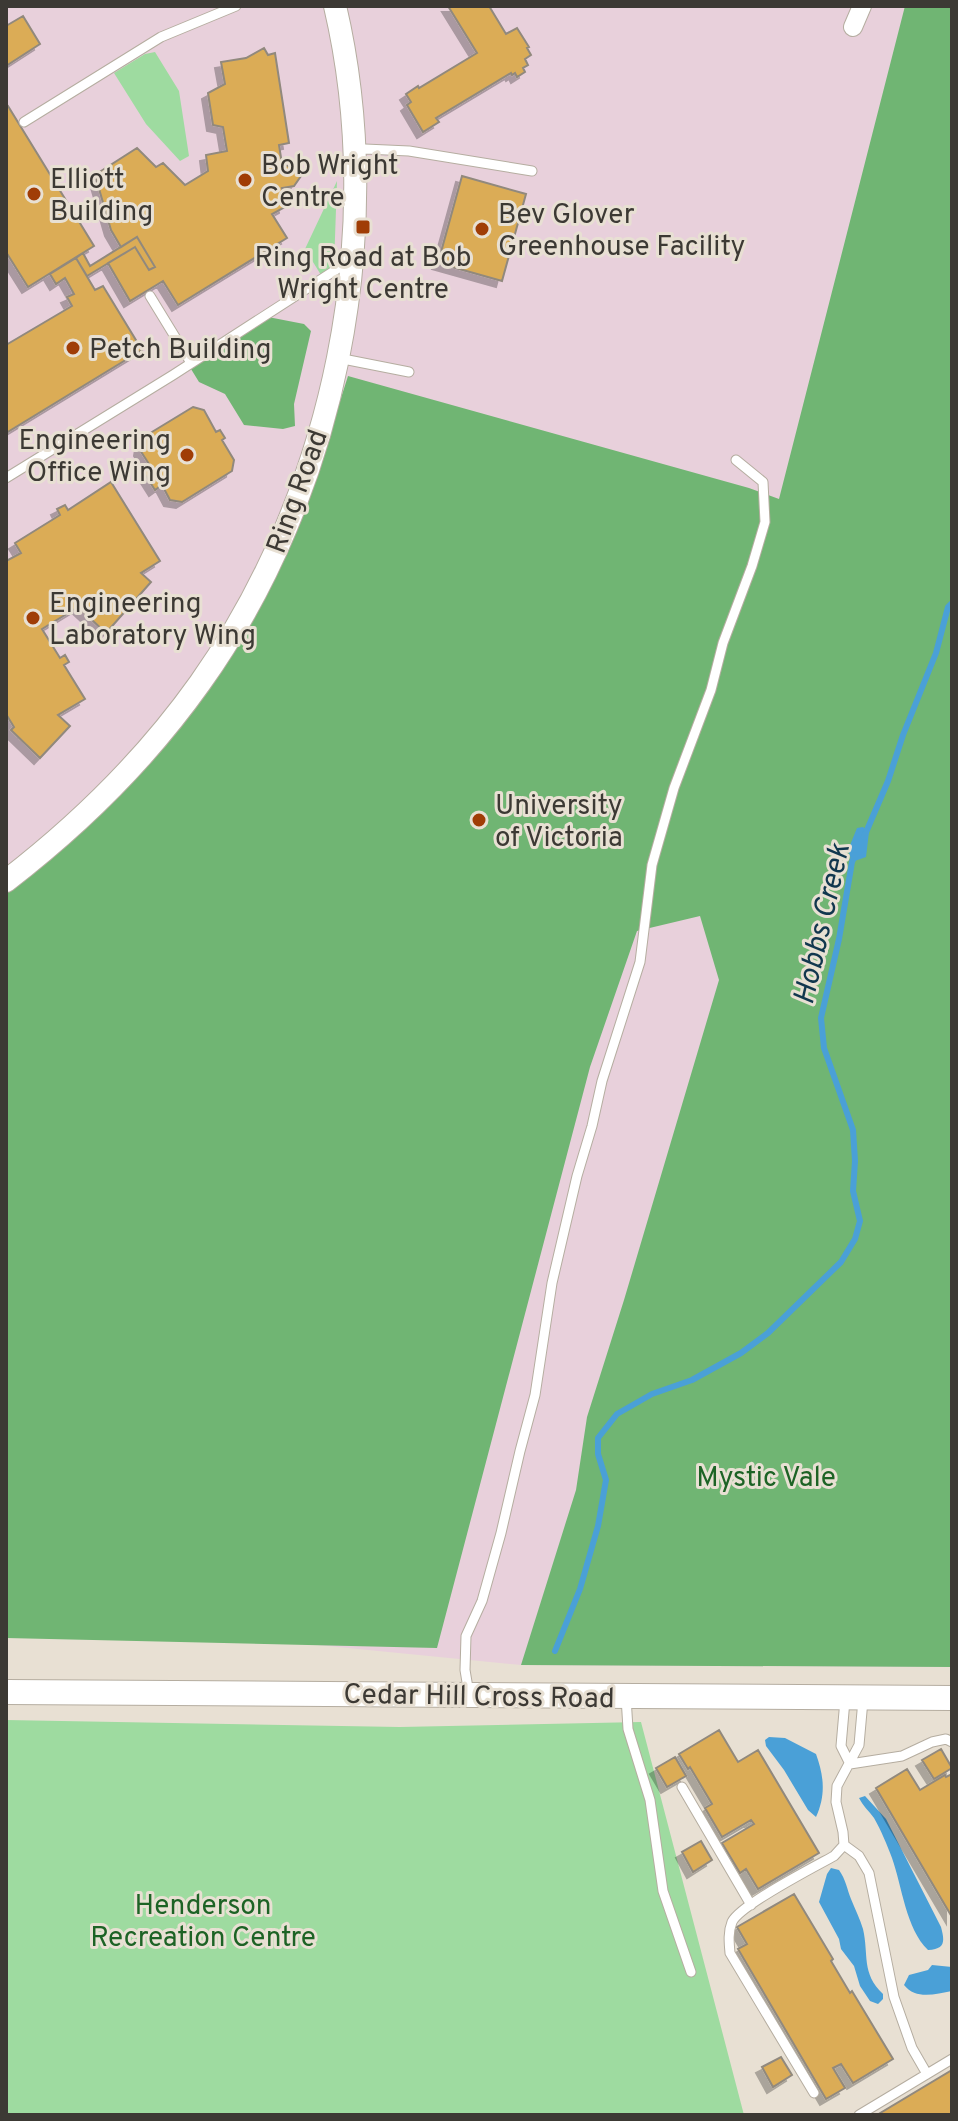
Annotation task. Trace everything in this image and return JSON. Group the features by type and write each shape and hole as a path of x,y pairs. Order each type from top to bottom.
{"main road":[{"name":"Cedar Hill Cross Road","path":"6,1692 952,1698"}],"street":[{"name":"Ring Road","path":"6,881 90,811 181,708 236,626 270,563 304,482 338,358 353,259 355,151 350,94 335,6"},
{"path":"853,27 862,6"}],"lane":[{"path":"24,122 161,37 236,6"},
{"path":"355,151 409,151 532,171"},
{"path":"6,478 353,259"},
{"path":"150,296 191,363"},
{"path":"338,358 409,372"},
{"path":"469,1694 465,1670 466,1636 482,1601 501,1533 535,1395 552,1283 577,1176 602,1081 640,962 652,865 674,788 711,690 723,643 765,522 763,482 736,460"},
{"path":"626,1697 628,1729 650,1800 663,1891 691,1972"},
{"path":"850,1764 841,1746 854,1697"},
{"path":"814,2093 730,1953 729,1934 733,1919 751,1905 834,1856 844,1845 836,1802 837,1786 859,1745 854,1697"},
{"path":"850,1764 902,1756 932,1742 946,1739 952,1742"},
{"path":"682,1787 751,1905"},
{"path":"844,1845 859,1856 869,1873 894,1997 912,2048 927,2074"},
{"path":"859,2115 952,2059"}],"shaded area":[{"name":"University of Victoria","path":"6,6 952,6 952,1667 521,1665 226,1636 6,1635"}],"green space":[{"name":"University of Victoria","path":"905,6 952,6 952,1667 521,1665 576,1490 587,1417 719,980 700,916 637,931 590,1067 437,1648 6,1638 6,893 35,872 192,710 234,651 277,571 314,483 348,376 779,499"},
{"path":"155,52 179,91 189,156 180,161 146,124 114,73 145,54"},
{"path":"337,181 334,266 321,275 305,249"},
{"path":"268,317 304,324 311,331 294,404 295,426 283,429 244,425 225,394 199,382 191,369"},
{"name":"Henderson Recreation Centre","path":"6,1720 400,1727 641,1722 744,2115 6,2115"}],"water":[{"path":"863,827 869,832 866,857 852,862 848,850 857,828"},
{"path":"769,1737 785,1738 816,1754 823,1786 816,1817 808,1810 766,1746 765,1740"},
{"path":"865,1796 886,1819 941,1927 943,1941 938,1948 928,1950 914,1931 886,1843 874,1818 859,1798"},
{"path":"831,1868 839,1870 862,1925 871,1979 883,1994 878,2004 870,2001 860,1986 854,1966 841,1949 839,1939 819,1902"},
{"path":"932,1965 952,1967 952,1991 920,1994 904,1985 909,1975 928,1970"}],"building":[{"path":"448,6 489,6 506,34 517,28 531,55 525,59 528,65 523,68 525,72 517,77 511,73 436,118 439,122 423,132 407,105 411,102 406,94 477,53"},
{"path":"23,16 40,44 6,66 6,26"},
{"name":"Bob Wright Centre","path":"264,48 268,55 275,53 289,143 279,145 282,164 301,176 294,186 282,188 285,207 272,214 287,238 178,305 163,281 130,301 108,263 135,247 149,270 155,267 137,237 121,247 111,230 95,175 137,148 156,167 163,163 185,185 208,171 206,155 227,151 223,127 213,125 208,93 225,84 221,62 246,58"},
{"name":"Elliott Building","path":"8,106 94,246 28,287 6,252"},
{"name":"Bev Glover Greenhouse Facility","path":"462,176 526,194 502,281 438,263"},
{"path":"137,237 155,267 149,270 135,247 87,276 76,258 83,253 90,266"},
{"name":"Petch Building","path":"76,258 95,290 103,286 142,350 6,433 6,345 72,306 67,297 74,294 65,278 56,284 50,274"},
{"name":"Engineering Office Wing","path":"193,407 204,410 216,432 220,430 225,438 222,440 234,460 232,471 182,502 170,500 162,485 155,490 141,468 149,464 140,450 142,438"},
{"name":"Engineering Laboratory Wing","path":"111,482 160,561 141,573 151,582 106,633 78,607 42,629 60,658 65,655 69,662 64,665 85,699 58,715 70,726 40,758 11,730 14,727 6,714 6,561 21,553 15,543 60,515 57,509 65,505 68,510"},
{"path":"719,1730 738,1762 758,1750 819,1853 758,1889 746,1869 740,1873 722,1843 754,1824 751,1820 722,1837 705,1808 712,1804 679,1754"},
{"path":"941,1749 952,1768 934,1779 922,1760"},
{"path":"675,1757 686,1776 667,1787 656,1768"},
{"path":"907,1769 920,1790 952,1774 952,1917 876,1788"},
{"path":"701,1841 712,1860 693,1872 682,1852"},
{"path":"794,1894 850,1993 852,1991 893,2059 853,2083 841,2064 833,2068 845,2088 826,2099 738,1949 747,1944 737,1927"},
{"path":"781,2057 792,2075 773,2087 762,2067"},
{"path":"952,2070 952,2115 877,2115"}],"waterway":[{"name":"Hobbs Creek","path":"864,837 888,781 936,653 948,607 952,603"},
{"name":"Hobbs Creek","path":"555,1651 580,1589 598,1526 606,1480 598,1454 598,1438 617,1414 652,1394 692,1380 741,1353 768,1333 841,1262 855,1239 860,1221 853,1191 853,1130 824,1048 821,1018 855,855"}],"place":[{"name":"Bob Wright Centre","path":"245,180"},
{"name":"Elliott Building","path":"34,194"},
{"name":"Ring Road at Bob Wright Centre","path":"363,227"},
{"name":"Bev Glover Greenhouse Facility","path":"482,229"},
{"name":"Petch Building","path":"73,348"},
{"name":"Engineering Office Wing","path":"187,455"},
{"name":"Engineering Laboratory Wing","path":"33,618"},
{"name":"University of Victoria","path":"479,820"}],"park label":[{"name":"Mystic Vale","path":"766,1476"}]}
